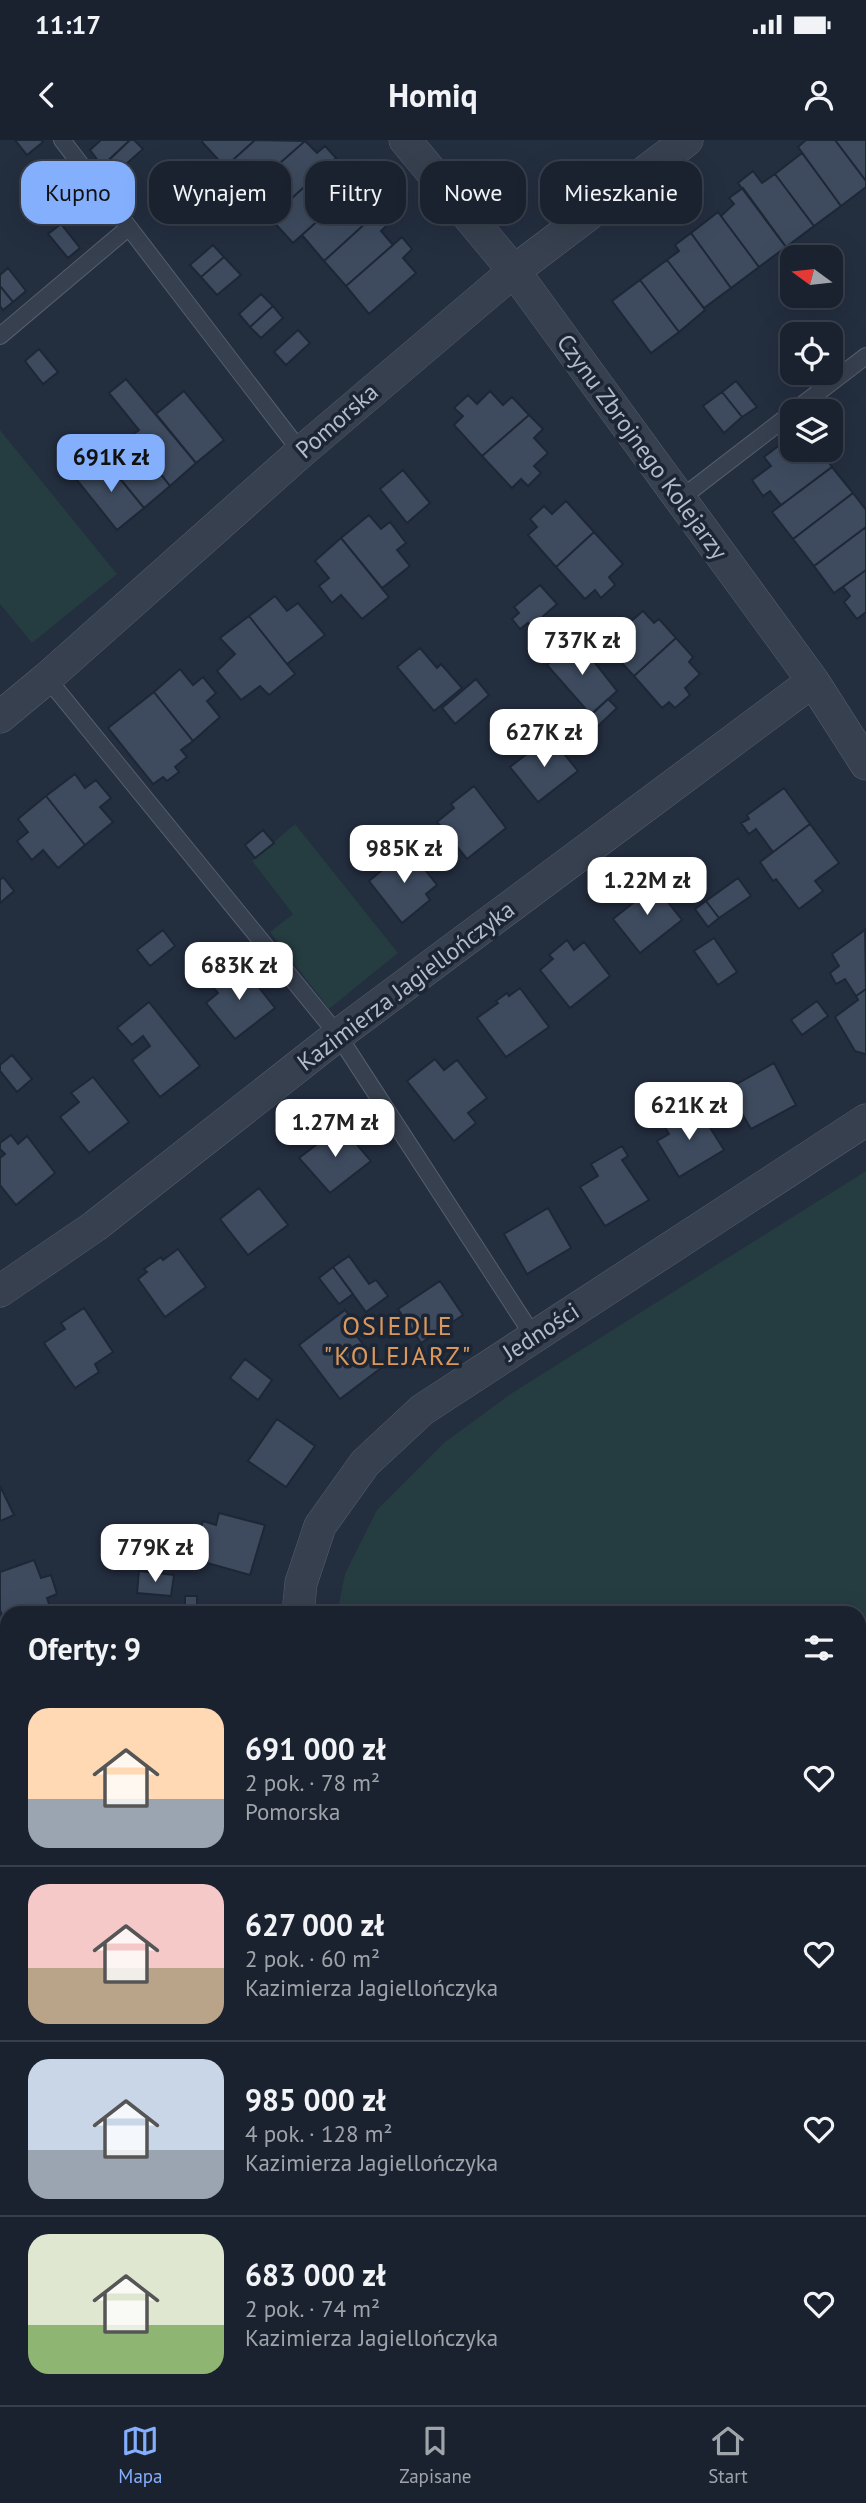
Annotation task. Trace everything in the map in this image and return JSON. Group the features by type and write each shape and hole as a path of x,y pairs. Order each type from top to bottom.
{"street":[{"name":"Czynu Zbrojnego Kolejarzy","path":"405,140 513,271 813,681 866,764"},
{"name":"Pomorska","path":"0,717 301,452 513,271 687,140"},
{"name":"Kazimierza Jagiellończyka","path":"0,1291 95,1226 338,1035 813,681"},
{"name":"Jedności","path":"299,1606 301,1583 320,1526 365,1463 422,1410 866,1120"}],"lane":[{"path":"62,140 301,452"},
{"path":"0,336 128,228"},
{"path":"810,399 866,356"},
{"path":"680,499 780,422"},
{"path":"47,678 338,1035 534,1337"}],"green space":[{"path":"0,430 117,574 32,643 0,604"},
{"path":"295,824 398,953 329,1009 270,932 293,914 252,861"},
{"path":"866,1171 866,1606 338,1606 345,1574 377,1510 445,1442 512,1393"}],"building":[{"path":"15,140 41,140 43,142 27,155"},
{"path":"101,140 130,140 107,161 98,161 90,150"},
{"path":"130,140 134,140 143,149 130,161 108,161"},
{"path":"255,140 232,161 219,161 202,142"},
{"path":"255,140 305,141 282,161 232,161"},
{"path":"806,140 835,140 866,181 866,187 841,206 798,147"},
{"path":"835,140 866,140 866,181"},
{"path":"305,141 317,153 325,146 336,158 333,161 305,161 305,186 291,199 291,161 282,161"},
{"path":"802,153 841,206 814,226 775,174"},
{"path":"753,171 762,183 775,174 814,226 789,245 784,245 738,183"},
{"path":"305,186 305,224 314,224 293,243 276,224 291,224 291,199"},
{"path":"743,188 785,245 780,245 780,251 759,267 721,216 734,204 729,198"},
{"path":"718,212 759,267 731,288 691,233"},
{"path":"61,224 80,248 68,258 48,234"},
{"path":"314,224 365,224 324,261 302,235"},
{"path":"365,224 388,224 381,231 393,245 346,286 324,261"},
{"path":"691,233 731,288 704,308 667,260 679,251 675,245"},
{"path":"402,237 412,249 403,258 416,273 369,314 346,286"},
{"path":"213,245 224,257 201,277 190,265"},
{"path":"224,257 241,275 217,295 201,277"},
{"path":"667,260 705,310 679,332 640,280"},
{"path":"8,268 26,291 13,302 0,286 0,275"},
{"path":"640,280 679,332 651,353 612,301"},
{"path":"0,286 13,302 3,310 0,306"},
{"path":"261,294 273,306 250,327 239,314"},
{"path":"273,306 283,318 261,338 250,327"},
{"path":"298,330 310,343 286,365 274,352"},
{"path":"39,349 58,372 43,384 25,361"},
{"path":"126,379 196,463 170,486 131,436 139,430 109,393"},
{"path":"736,381 757,407 742,417 722,392"},
{"path":"184,391 224,440 196,463 156,414"},
{"path":"490,391 503,405 512,397 529,415 482,456 454,425 463,416 454,408 468,395 477,404"},
{"path":"722,392 742,417 724,433 703,406"},
{"path":"529,415 543,429 534,438 548,453 534,466 541,473 528,486 521,479 512,488 482,456"},
{"path":"131,436 170,486 144,508 104,459"},
{"path":"780,445 780,462 828,462 832,467 781,505 770,491 763,496 752,480 771,466 764,457"},
{"path":"104,459 144,508 117,530 77,480"},
{"path":"832,467 853,493 793,539 772,512"},
{"path":"403,470 430,503 407,523 380,489"},
{"path":"853,493 866,510 866,527 814,566 793,539"},
{"path":"566,501 594,532 556,567 528,535 537,527 530,519 544,506 552,514"},
{"path":"369,515 381,529 390,522 406,543 397,550 410,566 382,588 341,538"},
{"path":"866,527 866,570 834,593 814,566"},
{"path":"594,532 623,564 609,577 615,585 601,598 595,590 585,599 556,567"},
{"path":"341,538 389,597 362,619 341,595 332,603 319,586 329,578 315,561"},
{"path":"866,570 866,612 857,619 844,602 850,596 843,587"},
{"path":"540,585 557,604 531,627 528,623 520,629 512,619 519,613 514,607"},
{"path":"275,596 287,611 298,603 325,635 287,664 249,616"},
{"path":"643,611 654,623 659,619 676,638 634,676 605,645 618,633 611,626 621,617 628,624"},
{"path":"249,616 295,674 269,695 260,686 241,700 217,671 235,654 220,638"},
{"path":"676,638 693,657 689,662 700,674 685,688 690,695 675,708 669,702 662,708 634,676"},
{"path":"576,639 617,691 591,715 547,665"},
{"path":"420,648 437,668 441,664 462,688 434,711 397,667"},
{"path":"180,669 193,685 203,677 216,693 207,701 220,717 193,741 154,692"},
{"path":"476,679 489,695 455,724 442,708"},
{"path":"154,692 193,741 181,750 187,757 175,767 179,772 167,781 163,777 153,784 108,728"},
{"path":"608,699 617,708 597,727 588,717"},
{"path":"546,739 548,742 552,739 578,771 538,802 510,767"},
{"path":"75,774 85,788 96,780 111,798 100,807 113,822 85,845 46,796"},
{"path":"474,786 506,828 467,859 437,822 454,808 451,804"},
{"path":"784,788 810,824 773,852 756,829 749,834 741,823 749,819 747,815"},
{"path":"46,796 85,845 58,868 43,850 32,860 17,841 28,832 18,819"},
{"path":"810,824 839,863 815,881 823,891 799,909 776,879 773,881 760,862"},
{"path":"263,830 274,843 255,858 245,845"},
{"path":"398,850 405,858 411,852 437,885 426,894 430,900 402,923 369,881 386,867 383,863"},
{"path":"3,877 14,891 0,903 0,880"},
{"path":"738,878 751,896 719,918 706,901"},
{"path":"639,883 647,893 655,886 682,920 640,953 613,919 633,903 626,894"},
{"path":"706,901 719,918 708,927 695,909"},
{"path":"163,930 175,946 150,966 137,950"},
{"path":"865,930 866,989 856,996 845,979 836,984 830,973 839,966 832,954"},
{"path":"714,938 737,972 718,985 694,951"},
{"path":"567,940 574,950 584,942 610,976 570,1008 540,970 553,959 549,955"},
{"path":"232,968 239,977 246,971 275,1008 235,1039 206,1003 218,993 211,985"},
{"path":"520,988 549,1027 506,1057 477,1018 507,993 509,996"},
{"path":"866,989 865,1054 855,1051 835,1017 858,1000 856,996"},
{"path":"817,1001 828,1016 802,1035 791,1020"},
{"path":"149,1002 200,1066 160,1097 132,1060 150,1046 143,1036 132,1045 117,1028"},
{"path":"12,1055 32,1079 17,1092 0,1071 0,1065"},
{"path":"435,1059 444,1070 457,1060 487,1098 468,1113 476,1123 454,1141 407,1081"},
{"path":"774,1063 796,1105 751,1129 728,1089"},
{"path":"93,1077 129,1122 89,1153 60,1117 79,1102 71,1093"},
{"path":"699,1110 724,1150 679,1177 657,1141 669,1134 661,1121 674,1113 680,1121"},
{"path":"341,1126 371,1161 330,1193 299,1158"},
{"path":"11,1135 18,1144 27,1136 55,1173 16,1205 0,1185 0,1158 5,1154 0,1149 0,1143"},
{"path":"622,1146 628,1156 622,1160 649,1200 605,1226 580,1187 598,1176 591,1164"},
{"path":"259,1188 288,1225 248,1255 220,1219"},
{"path":"548,1208 571,1248 527,1274 504,1234"},
{"path":"178,1249 206,1287 165,1317 138,1279 147,1272 144,1269"},
{"path":"349,1256 369,1284 376,1280 388,1296 366,1312 333,1267"},
{"path":"333,1267 353,1294 339,1304 319,1278"},
{"path":"440,1281 463,1315 421,1343 398,1309"},
{"path":"84,1308 113,1352 95,1364 99,1372 75,1388 44,1343 65,1329 61,1323"},
{"path":"345,1310 354,1322 349,1326 381,1368 340,1399 299,1345"},
{"path":"245,1359 272,1380 258,1400 230,1378"},
{"path":"277,1419 315,1446 286,1487 248,1461"},
{"path":"0,1486 14,1515 0,1521"},
{"path":"219,1513 265,1525 250,1575 193,1559 203,1521 216,1525"},
{"path":"34,1560 41,1578 51,1575 57,1594 47,1598 50,1606 0,1606 0,1572"},
{"path":"139,1571 174,1575 171,1596 137,1593"},
{"path":"185,1596 197,1596 197,1606 185,1606"}],"district":[{"name":"OSIEDLE \"KOLEJARZ\"","path":"398,1341"}]}
